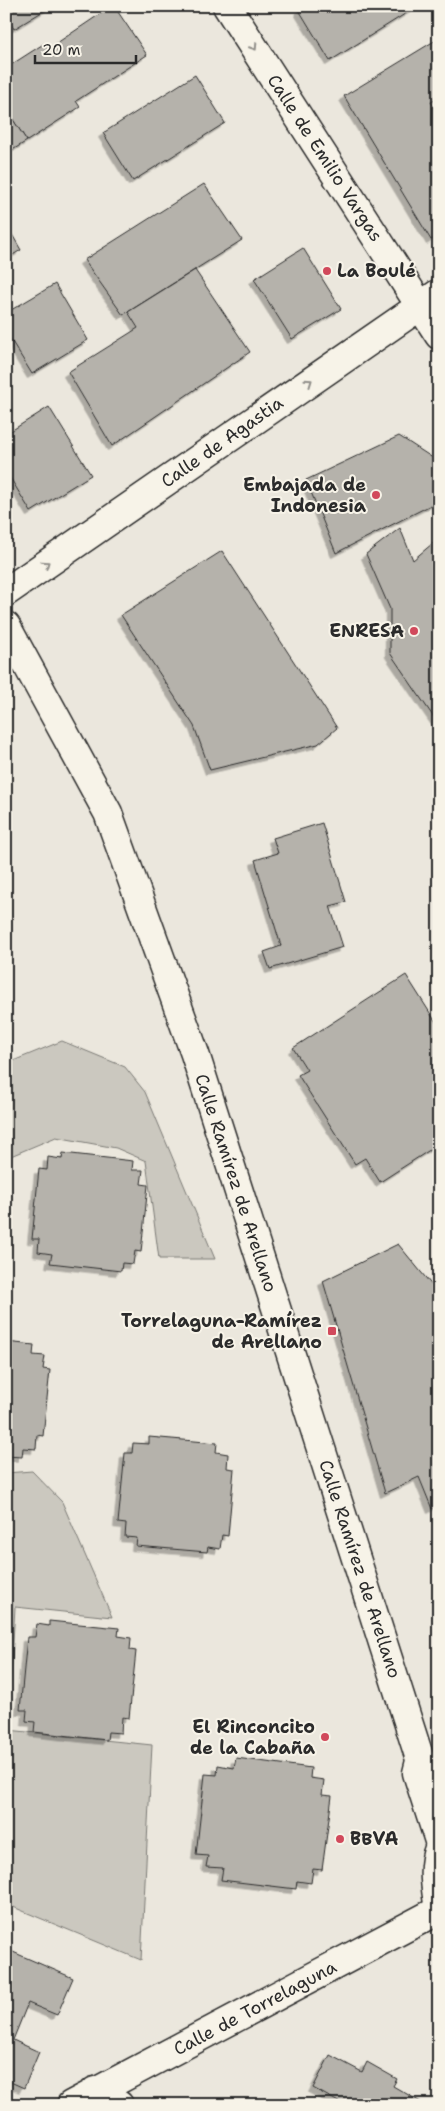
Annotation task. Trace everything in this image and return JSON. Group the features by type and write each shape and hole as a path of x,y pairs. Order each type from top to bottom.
{"street":[{"name":"Calle de Emilio Vargas","path":"227,6 433,303 439,335"},
{"name":"Calle de Agastia","path":"6,592 433,303"},
{"name":"Calle Ramírez de Arellano","path":"6,626 108,813 195,1054 420,1759 429,1768 439,1787"},
{"name":"Calle Ramírez de Arellano","path":"420,1759 417,1773 439,1841"},
{"path":"439,1848 434,1859 434,1876 439,1910"},
{"name":"Calle de Torrelaguna","path":"71,2105 439,1910"},
{"path":"95,2091 119,2105"}],"shaded area":[{"path":"62,1041 125,1067 145,1092 215,1259 159,1259 146,1161 116,1148 56,1137 6,1158 6,1066 13,1061"},
{"path":"32,1471 62,1502 112,1617 15,1607 8,1730 152,1745 141,1960 6,1904 6,1473"}],"building":[{"path":"6,6 50,7 14,29 6,16"},
{"path":"114,6 147,55 76,101 80,107 27,141 6,109 6,68 45,43 48,49"},
{"path":"304,6 416,7 330,61 299,10"},
{"path":"436,40 439,45 439,98 431,102 439,114 439,235 431,240 344,96"},
{"path":"195,75 225,123 133,181 103,133"},
{"path":"6,109 27,141 6,154"},
{"path":"204,184 242,240 123,315 84,260"},
{"path":"6,224 21,250 6,259"},
{"path":"303,248 341,309 292,339 254,279"},
{"path":"195,270 250,352 112,446 68,372 138,328 128,312"},
{"path":"55,284 88,340 32,374 6,332 6,313"},
{"path":"49,407 91,475 31,512 6,471 6,434"},
{"path":"399,436 439,462 439,501 336,553 306,480"},
{"name":"ENRESA","path":"400,528 413,560 439,538 439,725 390,653 390,609 366,554"},
{"path":"222,551 337,728 318,744 210,770 194,726 121,615"},
{"path":"322,823 346,902 330,906 343,947 270,969 264,952 281,946 255,860 278,853 273,838"},
{"path":"406,975 439,1027 439,1144 380,1182 365,1158 355,1164 298,1075 307,1070 293,1048"},
{"path":"63,1153 133,1161 132,1170 143,1170 141,1184 148,1185 141,1252 135,1251 133,1264 122,1263 121,1271 50,1263 52,1254 38,1252 39,1239 32,1239 39,1169 47,1170 48,1157 62,1159"},
{"path":"398,1244 439,1294 439,1505 432,1509 419,1477 385,1493 323,1281"},
{"path":"6,1342 34,1345 33,1355 45,1356 43,1369 50,1370 43,1436 37,1435 36,1449 23,1448 22,1457 6,1456"},
{"path":"149,1437 217,1443 216,1452 228,1454 227,1468 234,1469 228,1536 222,1535 220,1549 208,1547 207,1552 136,1546 137,1538 125,1537 126,1524 118,1523 125,1453 132,1453 133,1443 149,1444"},
{"path":"49,1621 119,1628 118,1636 131,1638 130,1650 136,1651 129,1718 122,1717 121,1733 108,1732 107,1740 34,1732 35,1722 26,1721 27,1710 20,1710 27,1637 35,1637 37,1624 49,1626"},
{"path":"236,1758 311,1768 310,1778 324,1780 322,1795 332,1796 322,1870 313,1869 311,1883 297,1881 296,1889 221,1880 223,1868 206,1867 208,1856 196,1855 205,1774 217,1775 218,1765 234,1768"},
{"path":"6,1949 73,1978 57,2015 28,2003 13,2040 39,2052 24,2088 6,2080"},
{"path":"330,2055 362,2072 367,2062 397,2079 393,2086 426,2105 344,2105 313,2088"}],"place":[{"name":"La Boulé","path":"327,271"},
{"name":"Embajada de Indonesia","path":"376,495"},
{"name":"ENRESA","path":"414,631"},
{"name":"Torrelaguna-Ramírez de Arellano","path":"332,1331"},
{"name":"El Rinconcito de la Cabaña","path":"325,1737"},
{"name":"BBVA","path":"340,1839"}]}
